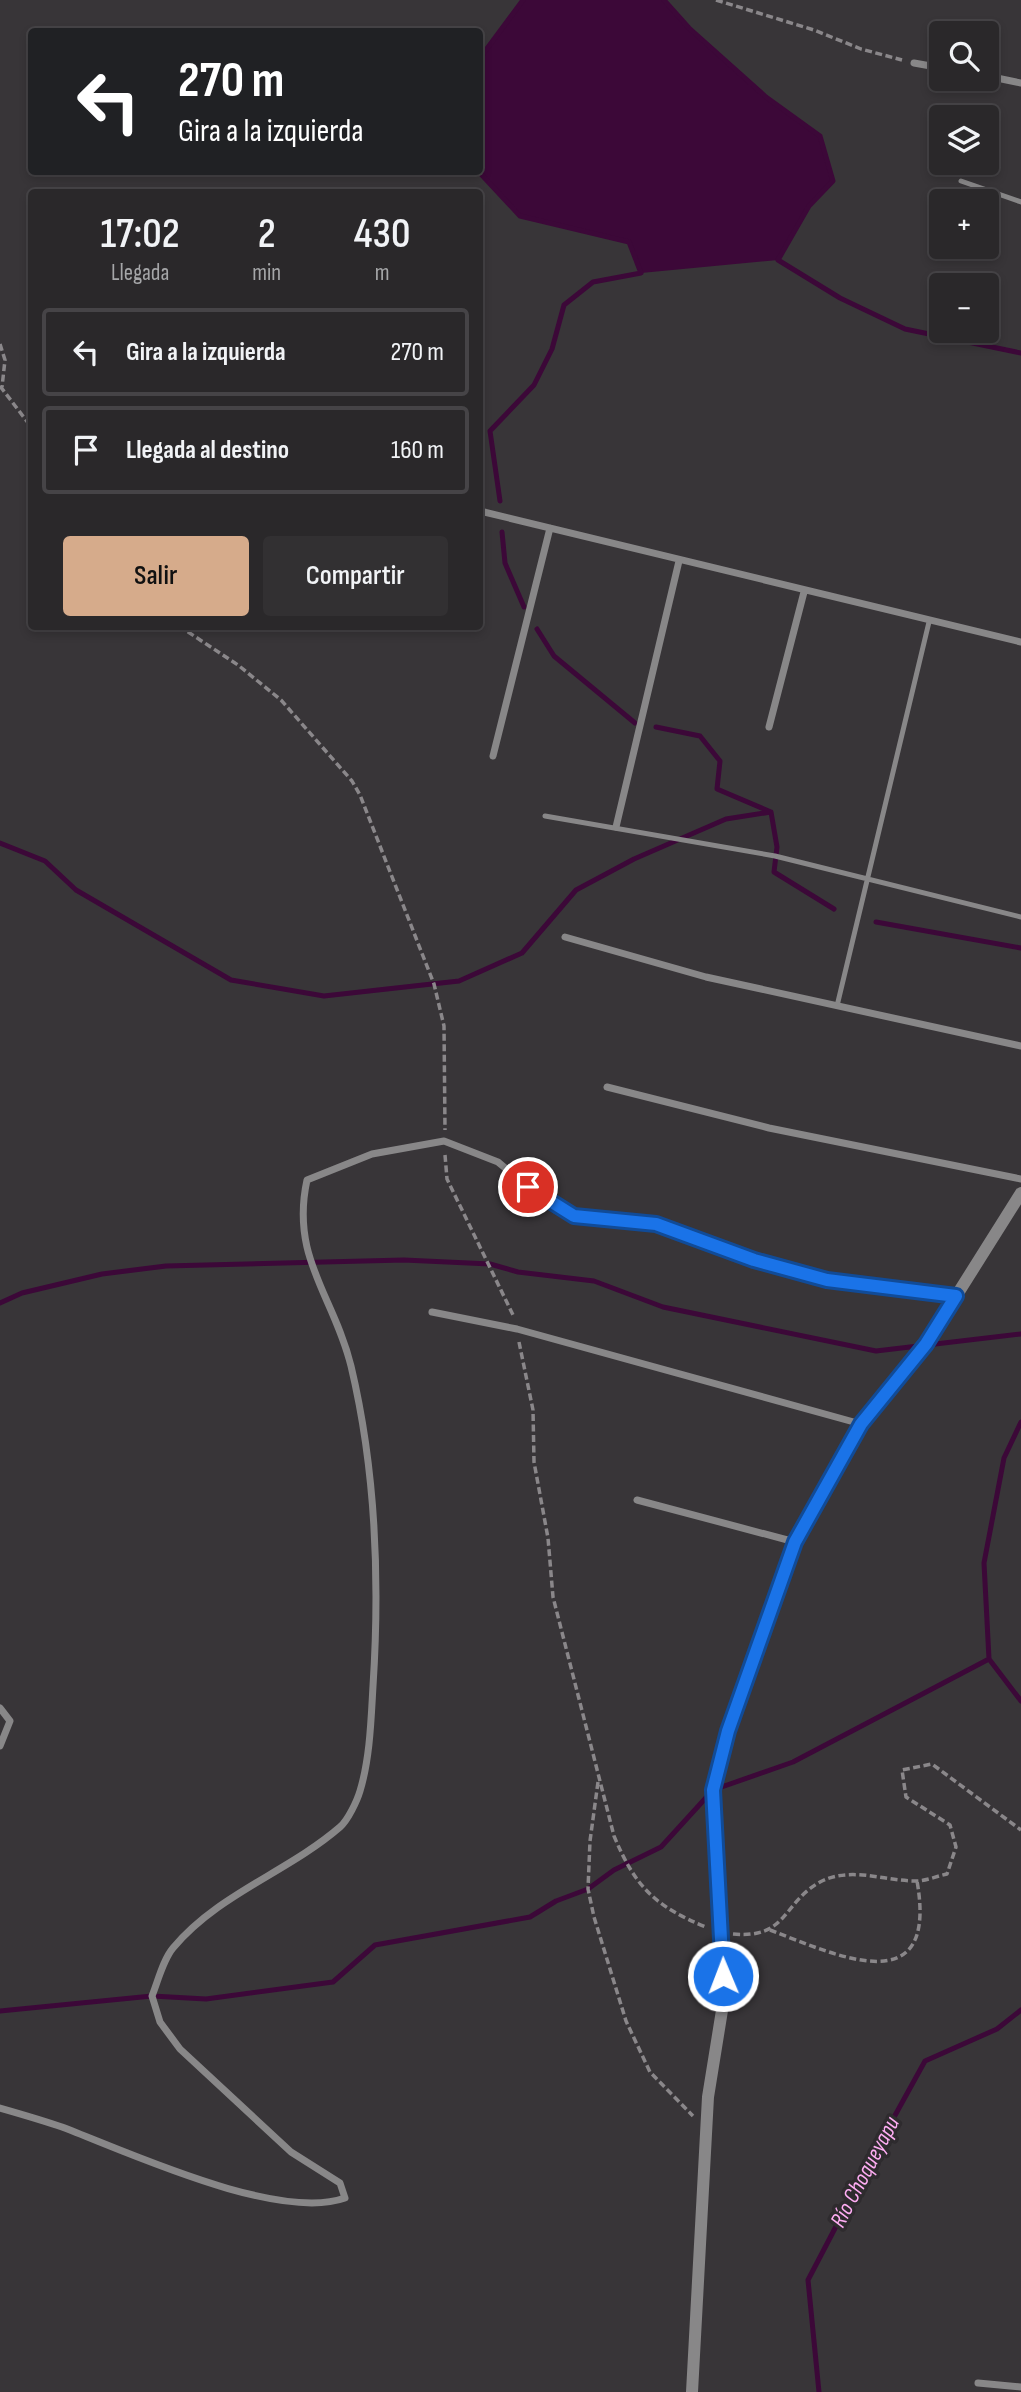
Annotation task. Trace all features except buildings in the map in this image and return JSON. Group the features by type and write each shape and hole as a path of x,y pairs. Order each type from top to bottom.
{"street":[{"path":"914,63 929,66"},
{"path":"999,78 1021,83"},
{"path":"483,512 804,592 1021,642"},
{"path":"493,756 550,528"},
{"path":"616,827 679,561"},
{"path":"769,727 804,592"},
{"path":"565,937 706,977 1021,1046"},
{"path":"607,1087 769,1128 1021,1179"},
{"path":"0,2108 61,2127 223,2188 300,2201 332,2203 345,2198 340,2183 291,2152 180,2049 160,2022 152,1996 172,1949 230,1898 342,1826 360,1791 371,1724 378,1619 374,1499 351,1365 339,1324 316,1281 304,1242 301,1209 307,1180 372,1154 444,1141 498,1163 528,1187 574,1216 656,1224 754,1260 827,1280 956,1296"},
{"path":"692,2392 706,2131 724,1998 723,1933 713,1790 728,1731 795,1542 861,1424 926,1344 1021,1193"},
{"path":"432,1312 517,1329 861,1424"},
{"path":"637,1500 795,1542"},
{"path":"0,1709 10,1721 0,1746"},
{"path":"978,2383 1021,2387"}],"lane":[{"path":"961,181 1021,202"},
{"path":"837,1006 929,622"},
{"path":"545,816 775,856 1021,917"}],"path":[{"path":"716,0 814,30 861,49 914,63"},
{"path":"0,344 5,360 1,387 28,423"},
{"path":"185,630 238,664 281,700 352,781 360,795 434,984 444,1026 444,1141 447,1179 490,1264 517,1329 533,1410 534,1462 548,1538 553,1597 614,1836 626,1864 641,1888 682,1917 723,1933 751,1936 770,1930 803,1895 821,1881 849,1874 917,1881 947,1874 956,1847 950,1825 906,1797 902,1770 932,1763 1021,1830"},
{"path":"599,1780 588,1889 594,1917 626,2021 650,2072 706,2131"},
{"path":"770,1930 837,1956 876,1963 901,1957 918,1935 922,1908 917,1881"}],"shaded area":[{"path":"523,0 664,0 689,28 766,97 820,136 833,181 809,206 778,260 641,273 629,242 520,216 482,175 483,54"}],"waterway":[{"path":"483,54 523,0"},
{"path":"664,0 689,28 766,97 820,136 833,181 809,206 778,260 840,298 905,329 1021,353"},
{"path":"482,175 520,216 629,242 641,273 593,282 564,305 552,349 534,385 490,431 500,501"},
{"path":"502,532 505,563 524,607"},
{"path":"537,629 554,656 635,723"},
{"path":"656,727 700,736 720,761 717,789 771,812 777,847 774,872 834,909"},
{"path":"0,843 45,861 76,890 231,980 324,996 459,981 522,953 576,890 634,859 726,819 771,812"},
{"path":"876,922 1021,948"},
{"path":"0,1303 22,1293 102,1274 166,1266 404,1260 490,1264 518,1272 594,1281 663,1307 876,1351 1021,1334"},
{"name":"Río Choqueyapu","path":"1021,1422 1004,1458 984,1563 989,1659 1021,1701"},
{"path":"0,2011 152,1996 206,1999 333,1982 375,1945 530,1917 556,1901 588,1889 614,1870 661,1847 713,1790 793,1762 989,1659"},
{"name":"Río Choqueyapu","path":"819,2392 808,2280 877,2148 925,2061 997,2029 1021,2010"}],"route":[{"path":"528,1187 574,1216 656,1224 754,1260 827,1280 956,1296 926,1344 861,1424 795,1542 728,1731 713,1790 723,1933 723,1976"}]}
